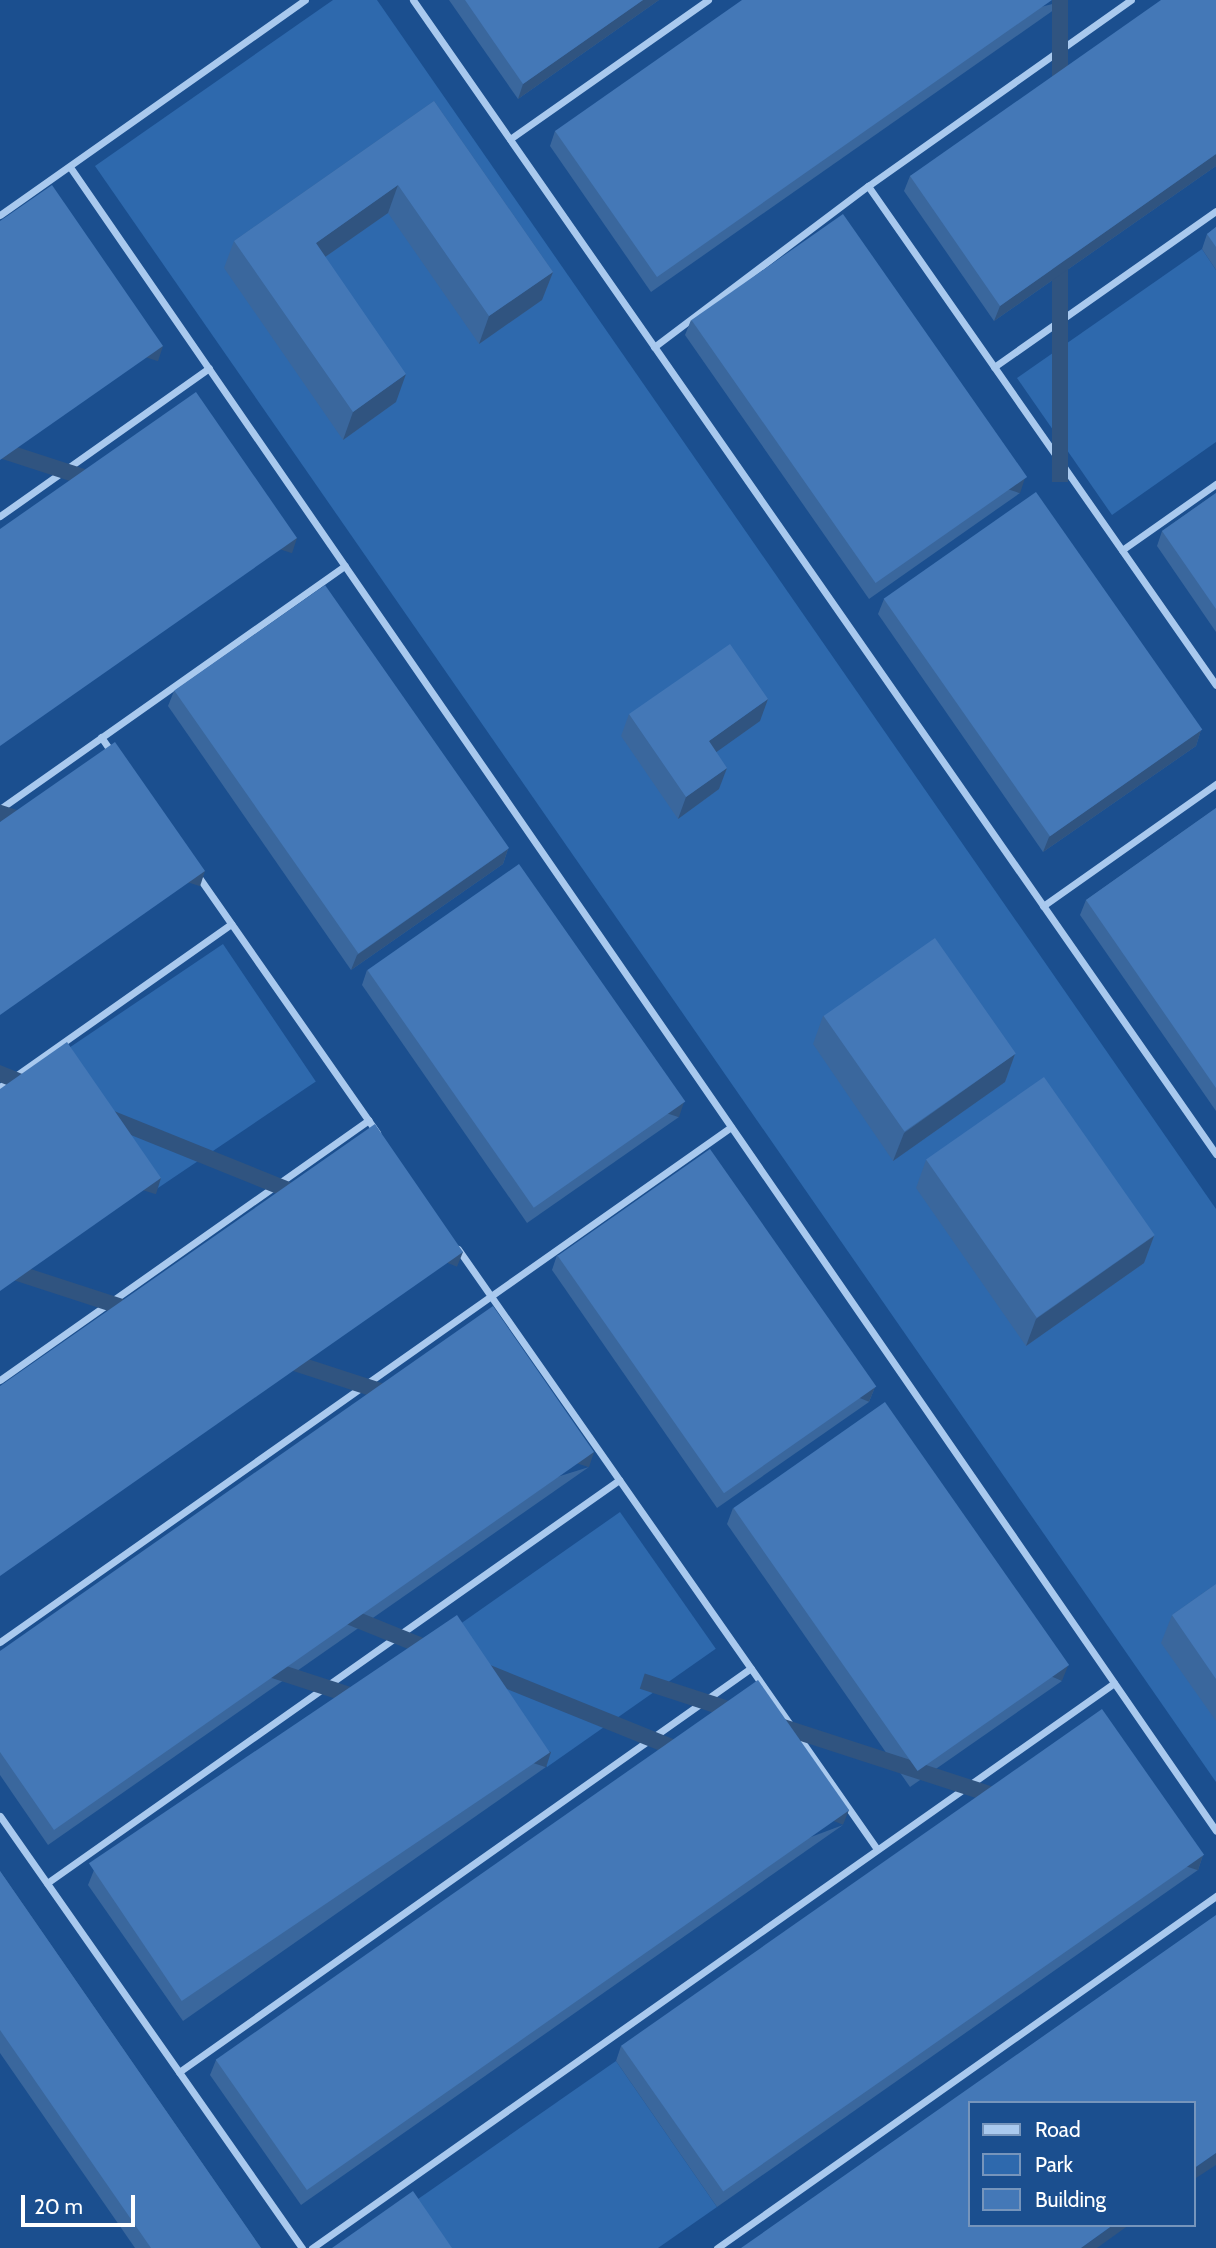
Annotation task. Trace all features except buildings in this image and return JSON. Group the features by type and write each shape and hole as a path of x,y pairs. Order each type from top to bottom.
{"street":[{"path":"0,215 305,0"},
{"path":"413,0 1216,1154"},
{"path":"510,139 708,0"},
{"path":"654,347 868,186 1131,0"},
{"path":"70,167 1216,1831"},
{"path":"868,186 1216,685"},
{"path":"994,367 1216,211"},
{"path":"0,516 209,368"},
{"path":"1122,550 1216,484"},
{"path":"0,809 345,566"},
{"path":"102,737 117,759"},
{"path":"1043,906 1216,784"},
{"path":"193,869 384,1142"},
{"path":"0,1087 231,924"},
{"path":"0,1380 368,1120"},
{"path":"0,1642 731,1127"},
{"path":"453,1241 877,1849"},
{"path":"47,1883 619,1479"},
{"path":"179,2071 751,1668"},
{"path":"312,2248 1114,1683"},
{"path":"0,1816 302,2248"},
{"path":"717,2248 1216,1896"}],"green space":[{"path":"333,0 377,0 1216,1209 1216,1782 95,166"},
{"path":"1202,249 1216,270 1216,442 1112,515 1017,378"},
{"path":"223,944 316,1082 152,1192 59,1055"},
{"path":"620,1512 716,1649 547,1767 451,1630"},
{"path":"616,2061 717,2207 658,2248 437,2248 408,2206"}]}
